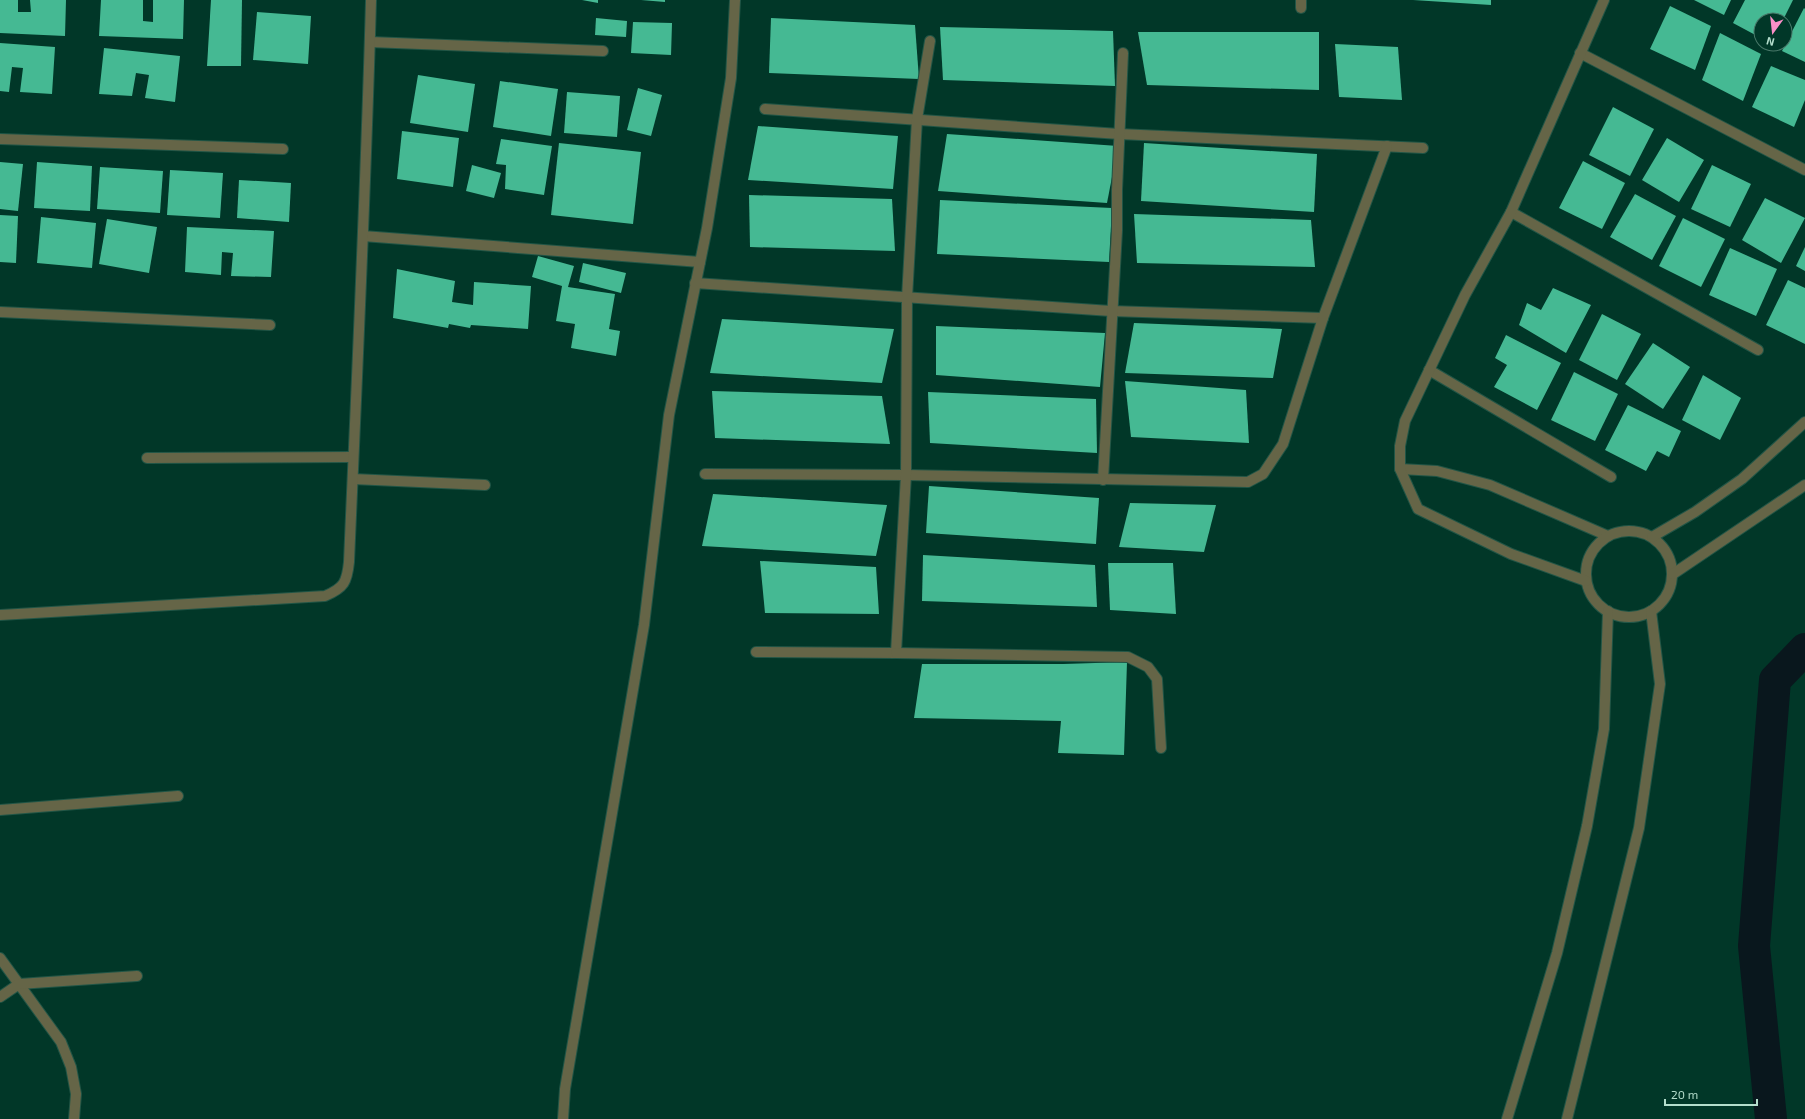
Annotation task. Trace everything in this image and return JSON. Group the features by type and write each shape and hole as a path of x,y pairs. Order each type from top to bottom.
{"street":[{"path":"0,615 325,596 339,590 347,577 353,479 371,0"},
{"path":"563,1119 566,1089 644,625 669,414 700,262 731,78 736,0"},
{"path":"1586,581 1511,554 1418,509 1400,469 1400,446 1405,421 1428,370 1465,295 1511,212 1604,0"},
{"path":"896,653 906,475 907,298 917,119 930,41"},
{"path":"370,42 602,51"},
{"path":"1103,480 1110,381 1111,311 1117,231 1123,52"},
{"path":"1580,53 1805,170"},
{"path":"765,109 1120,134 1423,148"},
{"path":"0,139 283,149"},
{"path":"706,474 906,475 1248,482 1263,474 1282,444 1324,318 1387,146"},
{"path":"1511,212 1758,350"},
{"path":"363,236 700,262"},
{"path":"695,283 1111,311 1324,318"},
{"path":"0,312 270,325"},
{"path":"1428,370 1611,477"},
{"path":"1652,537 1695,512 1742,479 1805,422"},
{"path":"147,458 353,457"},
{"path":"1400,469 1437,471 1490,485 1608,536"},
{"path":"353,479 485,485"},
{"path":"1673,574 1805,485"},
{"path":"1630,530 1652,537 1668,553 1673,574 1667,596 1651,611 1629,617 1608,611 1594,598 1586,581 1587,563 1595,547 1608,536 1630,530"},
{"path":"1507,1119 1557,953 1587,826 1604,729 1608,611"},
{"path":"1567,1119 1639,828 1660,684 1651,611"},
{"path":"756,652 1128,657 1148,667 1157,679 1161,748"},
{"path":"0,810 178,796"},
{"path":"0,958 61,1042 72,1067 76,1094 74,1119"},
{"path":"0,997 19,984 136,976"}],"building":[{"path":"0,0 18,0 18,12 31,12 30,0 66,0 65,36 0,33"},
{"path":"101,0 143,0 143,21 153,22 153,0 184,0 183,39 99,36"},
{"path":"211,0 242,0 241,66 207,66"},
{"path":"582,0 598,0 598,3"},
{"path":"641,0 665,0 665,2"},
{"path":"1413,0 1491,0 1491,5"},
{"path":"1694,0 1731,0 1724,15"},
{"path":"1745,0 1793,0 1787,12 1753,12 1753,34 1733,23"},
{"path":"1670,6 1711,26 1695,70 1650,49"},
{"path":"1804,8 1805,62 1784,52 1793,52 1793,30"},
{"path":"257,12 311,16 308,64 253,60"},
{"path":"596,18 627,21 626,37 595,35"},
{"path":"771,18 915,25 919,79 769,73"},
{"path":"633,22 672,23 671,55 631,53"},
{"path":"940,27 1113,31 1115,86 943,80"},
{"path":"1138,32 1319,32 1319,90 1147,85"},
{"path":"1720,33 1753,50 1753,52 1761,54 1743,101 1702,80"},
{"path":"0,43 55,47 52,94 20,92 23,68 12,67 9,92 0,91"},
{"path":"1335,44 1398,47 1402,100 1339,97"},
{"path":"104,48 180,56 175,102 145,98 149,75 136,73 132,96 99,94"},
{"path":"1771,66 1805,80 1805,100 1794,127 1752,107"},
{"path":"418,75 475,84 468,132 410,123"},
{"path":"500,81 558,89 551,136 493,127"},
{"path":"638,88 662,95 651,136 627,130"},
{"path":"567,92 620,96 617,137 564,133"},
{"path":"1613,107 1654,129 1630,176 1589,155"},
{"path":"758,126 898,136 893,189 748,180"},
{"path":"402,131 459,138 453,187 397,179"},
{"path":"947,134 1118,146 1107,203 938,191"},
{"path":"1667,138 1704,160 1679,202 1642,180"},
{"path":"501,139 552,146 544,195 505,189 506,165 496,164"},
{"path":"559,143 641,152 633,224 551,215"},
{"path":"1144,143 1317,154 1314,212 1141,201"},
{"path":"1583,161 1625,183 1602,229 1559,208"},
{"path":"0,162 23,164 18,211 0,209"},
{"path":"37,162 92,166 90,211 34,208"},
{"path":"472,165 501,173 494,198 466,191"},
{"path":"1712,165 1751,184 1730,227 1691,209"},
{"path":"100,167 163,171 160,213 97,209"},
{"path":"170,170 223,173 220,218 167,215"},
{"path":"239,180 291,183 289,222 237,218"},
{"path":"1635,194 1676,216 1652,260 1610,237"},
{"path":"749,195 892,199 895,251 750,247"},
{"path":"1765,198 1805,218 1781,263 1742,240"},
{"path":"940,200 1112,208 1109,262 937,254"},
{"path":"1134,214 1311,220 1315,267 1137,263"},
{"path":"0,215 18,216 16,263 0,262"},
{"path":"41,217 96,223 92,268 37,263"},
{"path":"1683,218 1725,239 1701,287 1659,266"},
{"path":"107,219 157,227 149,273 99,264"},
{"path":"187,227 274,231 271,277 231,276 233,253 222,252 221,275 185,272"},
{"path":"1805,247 1805,271 1796,266"},
{"path":"1730,248 1777,269 1756,316 1709,295"},
{"path":"538,256 574,266 568,287 615,294 609,329 620,331 616,356 571,348 575,324 556,321 562,286 532,277"},
{"path":"583,263 626,273 621,293 579,282"},
{"path":"397,269 455,281 452,302 473,305 474,282 531,286 528,329 471,325 470,328 449,324 448,328 393,318"},
{"path":"1788,280 1805,288 1805,344 1766,325"},
{"path":"1553,288 1591,305 1566,353 1519,325 1527,303 1541,310"},
{"path":"1602,314 1641,334 1617,380 1579,360"},
{"path":"722,319 894,329 882,383 710,373"},
{"path":"1134,323 1282,329 1273,378 1125,373"},
{"path":"936,326 1105,333 1100,387 936,375"},
{"path":"1506,335 1561,363 1537,410 1494,387 1507,365 1495,358"},
{"path":"1653,343 1690,367 1663,409 1625,384"},
{"path":"1574,372 1618,394 1595,441 1551,420"},
{"path":"1703,375 1741,398 1720,440 1682,420"},
{"path":"1125,381 1246,390 1249,443 1131,437"},
{"path":"712,391 882,396 890,444 715,438"},
{"path":"928,392 1096,399 1097,453 930,443"},
{"path":"1628,405 1681,431 1669,457 1657,451 1646,471 1605,450"},
{"path":"929,486 1099,498 1096,544 926,533"},
{"path":"713,494 887,505 876,556 702,546"},
{"path":"1130,503 1216,505 1204,552 1119,547"},
{"path":"923,555 1095,565 1097,607 922,601"},
{"path":"760,561 876,567 879,614 765,613"},
{"path":"1108,563 1173,563 1176,614 1110,610"},
{"path":"1127,662 1124,755 1058,753 1061,721 914,718 922,664 1063,664"}],"waterway":[{"path":"1771,1119 1754,946 1775,680 1805,649"}]}
